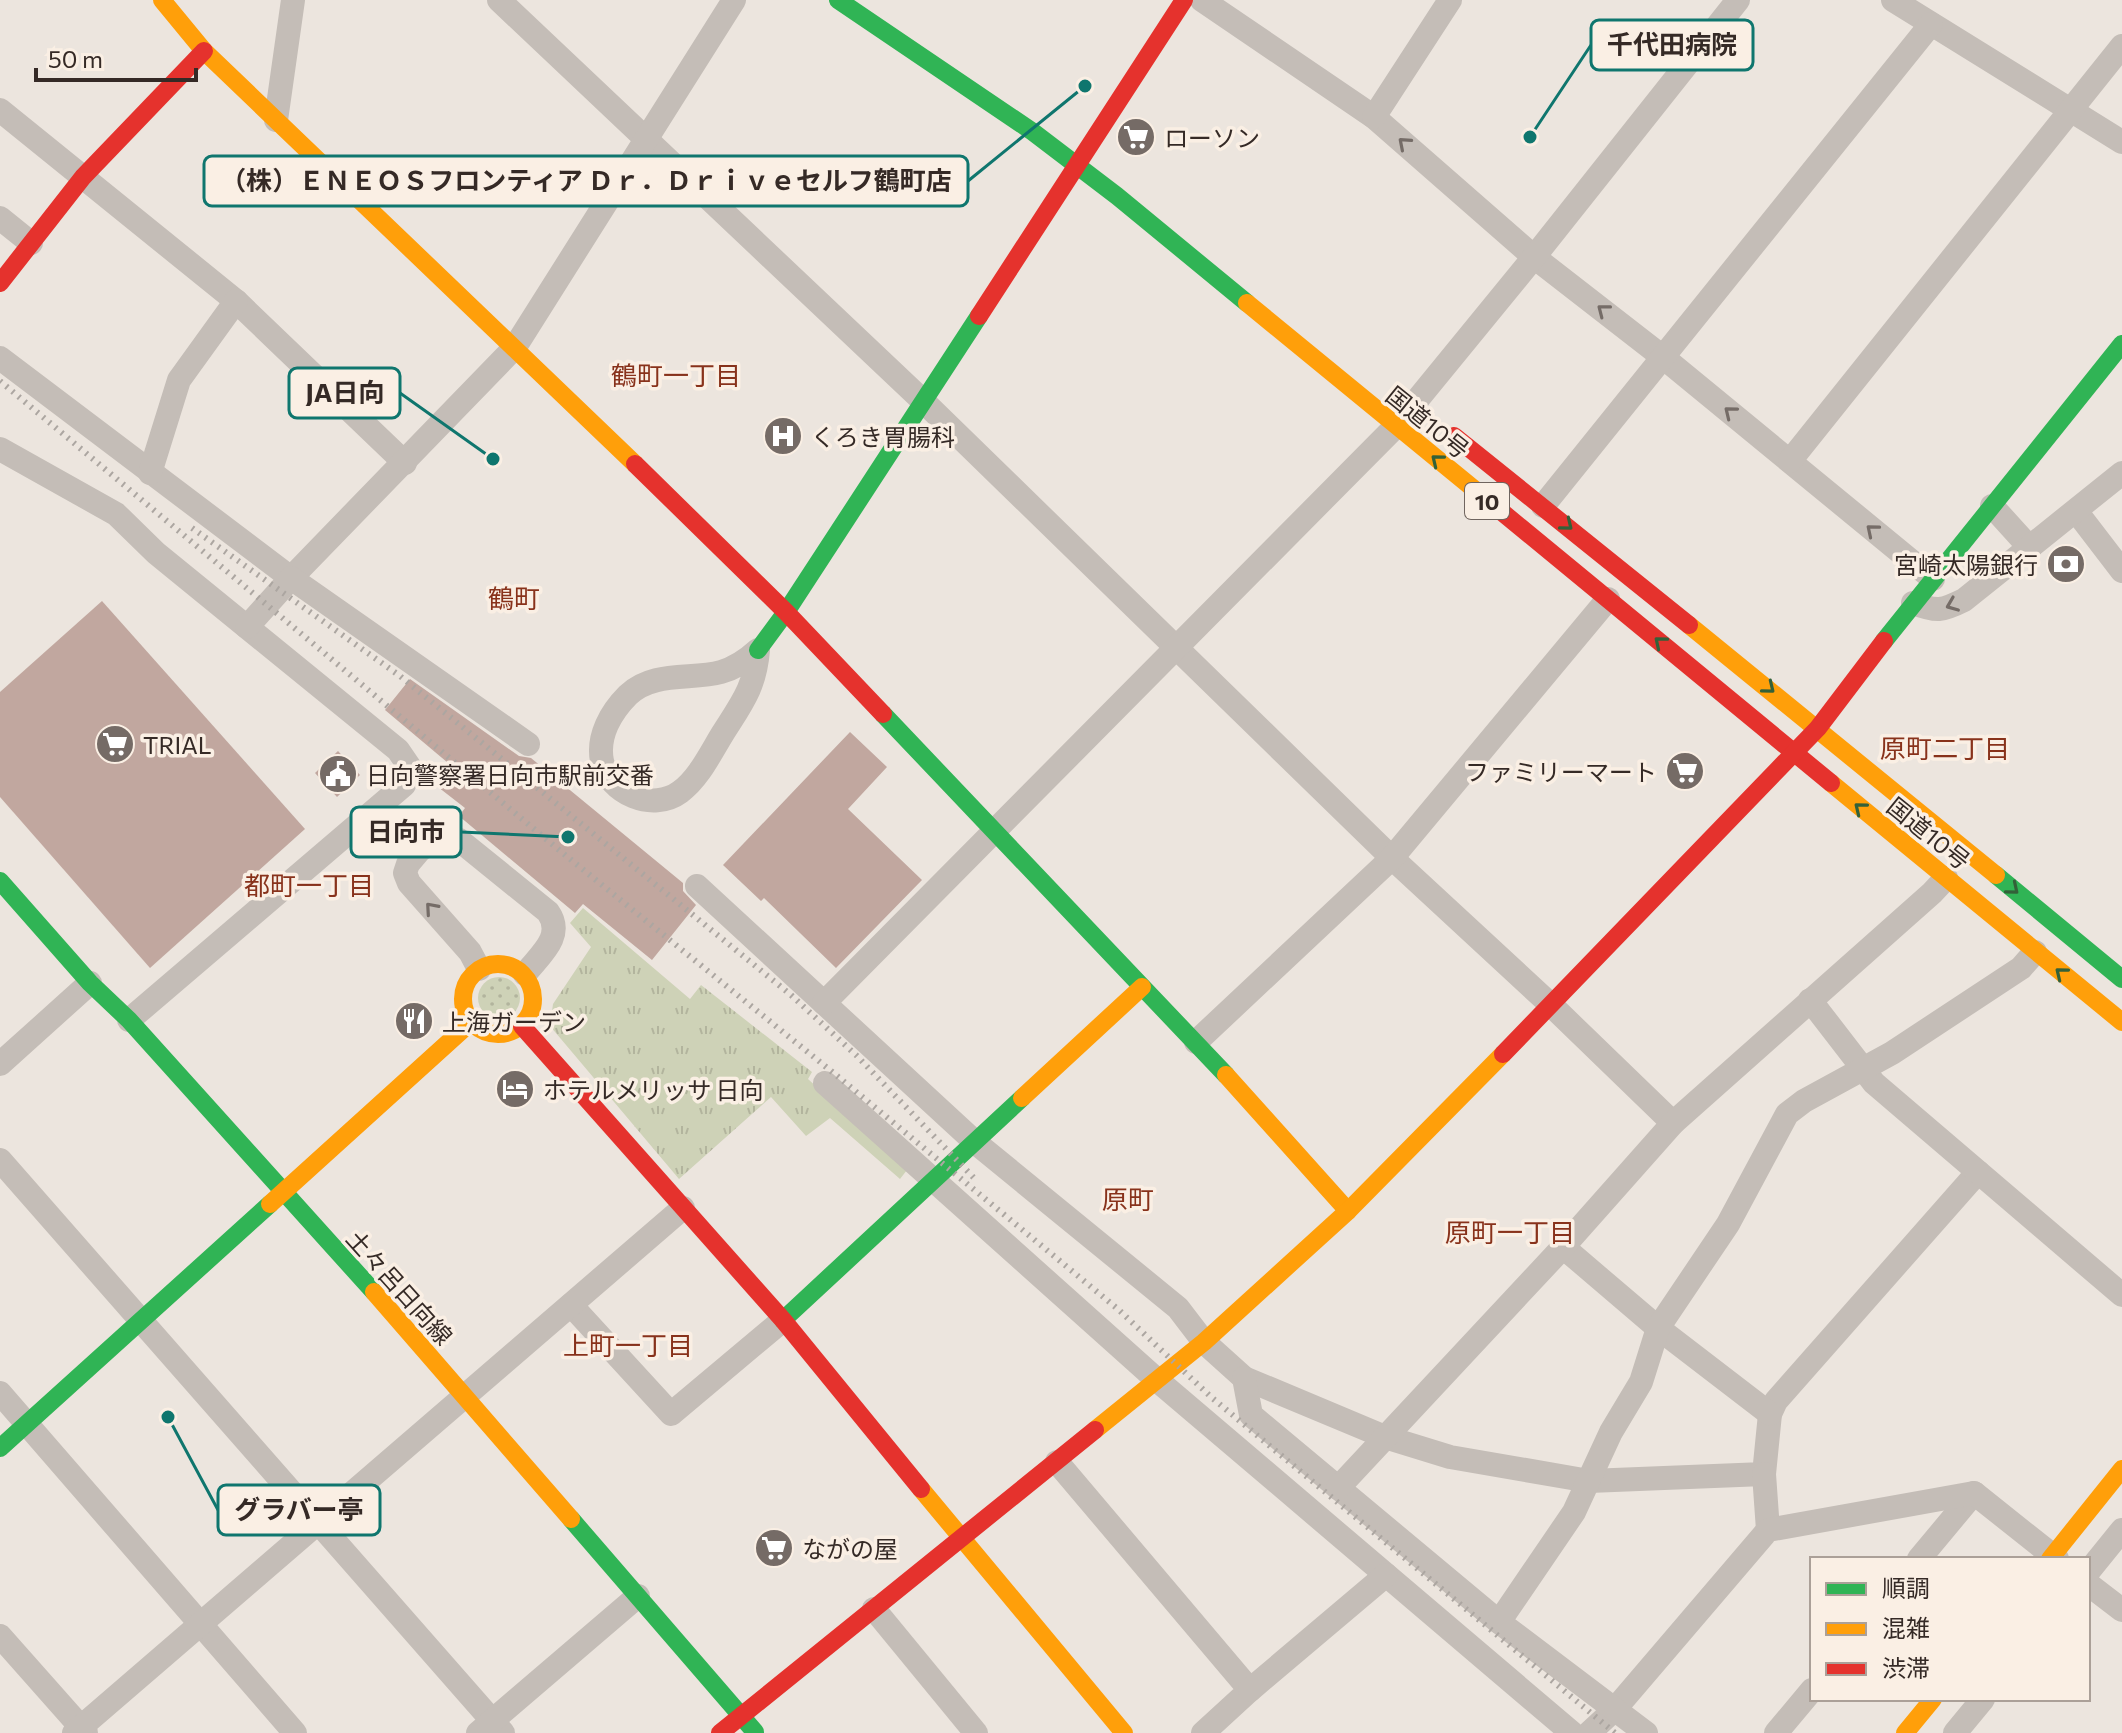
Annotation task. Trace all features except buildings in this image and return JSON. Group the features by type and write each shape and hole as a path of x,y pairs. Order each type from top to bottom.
{"main road":[{"path":"162,0 204,51 515,347 786,612 1196,1042 1348,1211"},
{"name":"国道10号","path":"838,0 1077,164 2122,1022"},
{"path":"758,650 786,612 1184,0"},
{"path":"0,283 83,177 204,51"},
{"path":"720,1733 1204,1342 1348,1211 1818,728 1913,603 2122,344"},
{"name":"国道10号","path":"1420,409 2116,964"},
{"name":"土々呂日向線","path":"0,881 90,983 129,1020 466,1397 756,1733"},
{"path":"503,963 525,974 531,984 533,1006 522,1026 512,1032 490,1034 471,1022 463,1003 463,993 472,975 479,969 503,963"},
{"path":"783,1320 1142,987"},
{"path":"0,1448 471,1022"},
{"path":"522,1026 783,1320 1124,1733"},
{"path":"2054,1557 2122,1469"},
{"path":"1905,1733 1931,1701"}],"street":[{"path":"276,120 293,0"},
{"path":"499,0 923,401 1392,858 1673,1123"},
{"path":"247,627 515,347 734,0"},
{"path":"1202,0 1374,117 1534,257 1664,358 1933,579"},
{"path":"1374,117 1450,0"},
{"path":"824,1003 995,834 1395,427 1420,409 1534,257 1738,0"},
{"path":"1893,0 2122,142"},
{"path":"1543,506 1931,24"},
{"path":"1790,461 2122,46"},
{"path":"0,110 236,301 405,463"},
{"path":"0,218 31,243"},
{"path":"150,473 179,380 236,301"},
{"path":"0,358 291,578 528,744"},
{"path":"0,449 116,514 156,553 398,750 411,769 404,785 129,1020"},
{"path":"1913,603 1933,610 1964,600 2122,473"},
{"path":"1992,506 2030,548"},
{"path":"2076,511 2122,571"},
{"path":"1196,1042 1392,858 1608,599"},
{"path":"758,650 756,674 747,695 696,776 679,793 661,801 646,801 632,796 610,778 602,761 606,726 631,692 668,677 720,672 742,664 758,650"},
{"path":"479,969 470,952 409,883 405,873 408,864 435,838 447,836 459,840 548,912 554,921 555,934 525,974"},
{"path":"1338,1488 1563,1247 1673,1123 1946,878"},
{"path":"697,886 976,1143 1178,1308 1204,1342 1244,1378 1385,1437 1450,1457 1589,1481 1764,1474"},
{"path":"1499,1622 1574,1512 1611,1432 1641,1382 1658,1328 1728,1224 1787,1114 1804,1101 1892,1053 2021,968 2035,952"},
{"path":"0,1064 90,983"},
{"path":"1810,1000 1874,1083 2122,1295"},
{"path":"825,1083 1157,1380 1572,1733"},
{"path":"0,1160 319,1523 491,1729 638,1596"},
{"path":"1768,1530 1764,1474 1770,1414 1776,1401 1978,1172"},
{"path":"0,1636 80,1731 683,1208"},
{"path":"1563,1247 1658,1328 1770,1414"},
{"path":"571,1305 671,1414 783,1320"},
{"path":"1244,1378 1251,1415 1499,1622 1646,1733"},
{"path":"0,1393 295,1733"},
{"path":"1057,1462 1250,1690"},
{"path":"1589,1733 1615,1709 1768,1530 1974,1493 2052,1557"},
{"path":"1921,1557 1974,1493"},
{"path":"2090,1570 2122,1530"},
{"path":"1203,1733 1386,1575"},
{"path":"2090,1586 2122,1610"},
{"path":"874,1609 976,1733"},
{"path":"1776,1733 1810,1692"},
{"path":"1955,1733 1981,1701"}],"green space":[{"path":"583,908 690,999 701,985 812,1072 808,1079 907,1170 900,1179 830,1118 806,1136 771,1097 679,1179 550,1026 553,1004 591,947 570,923"},
{"path":"499,977 514,983 520,998 514,1013 499,1019 484,1013 478,998 484,983"}],"railway":[{"path":"0,381 559,850 1119,1310 1211,1397 1615,1733"},
{"path":"192,528 400,676 791,995 856,1055 975,1179"}],"traffic: fast":[{"path":"838,0 1033,132 1117,196 1247,303"},
{"path":"758,650 979,316"},
{"path":"1884,641 2122,344"},
{"path":"883,714 1226,1075"},
{"path":"1996,875 2122,979"},
{"path":"0,881 374,1292"},
{"path":"783,1320 1022,1098"},
{"path":"0,1448 270,1204"},
{"path":"571,1519 755,1732"}],"traffic: slow":[{"path":"162,0 204,51 635,464"},
{"path":"1247,303 1491,503"},
{"path":"1689,625 1996,875"},
{"path":"1831,783 2122,1022"},
{"path":"505,964 527,979 533,999 531,1013 523,1024 512,1032 491,1034 473,1024 465,1013 463,992 473,974 484,966 505,964"},
{"path":"1022,1098 1142,987"},
{"path":"270,1204 471,1022"},
{"path":"1095,1430 1204,1342 1348,1211 1503,1054"},
{"path":"1226,1075 1348,1211"},
{"path":"374,1292 571,1519"},
{"path":"2052,1557 2122,1469"},
{"path":"921,1489 1124,1733"},
{"path":"1905,1733 1931,1701"}],"traffic: jam":[{"path":"979,316 1184,0"},
{"path":"0,283 83,177 204,51"},
{"path":"1454,436 1689,625"},
{"path":"635,464 786,612 883,714"},
{"path":"1491,503 1831,783"},
{"path":"1503,1054 1818,728 1884,641"},
{"path":"522,1026 783,1320 921,1489"},
{"path":"720,1733 1095,1430"}],"place":[{"name":"（株）ＥＮＥＯＳフロンティア Ｄｒ．Ｄｒｉｖｅセルフ鶴町店","path":"1085,86"},
{"name":"ローソン","path":"1136,137"},
{"name":"千代田病院","path":"1530,137"},
{"name":"くろき胃腸科","path":"783,436"},
{"name":"JA日向","path":"493,459"},
{"name":"宮崎太陽銀行","path":"2066,564"},
{"name":"TRIAL","path":"115,744"},
{"name":"ファミリーマート","path":"1685,771"},
{"name":"日向警察署日向市駅前交番","path":"338,774"},
{"name":"日向市","path":"568,837"},
{"name":"上海ガーデン","path":"414,1021"},
{"name":"ホテルメリッサ 日向","path":"515,1089"},
{"name":"グラバー亭","path":"168,1417"},
{"name":"ながの屋","path":"774,1548"}],"district":[{"name":"鶴町一丁目","path":"676,374"},
{"name":"鶴町","path":"514,597"},
{"name":"原町二丁目","path":"1945,747"},
{"name":"都町一丁目","path":"309,884"},
{"name":"原町","path":"1128,1198"},
{"name":"原町一丁目","path":"1510,1231"},
{"name":"上町一丁目","path":"628,1344"}]}
